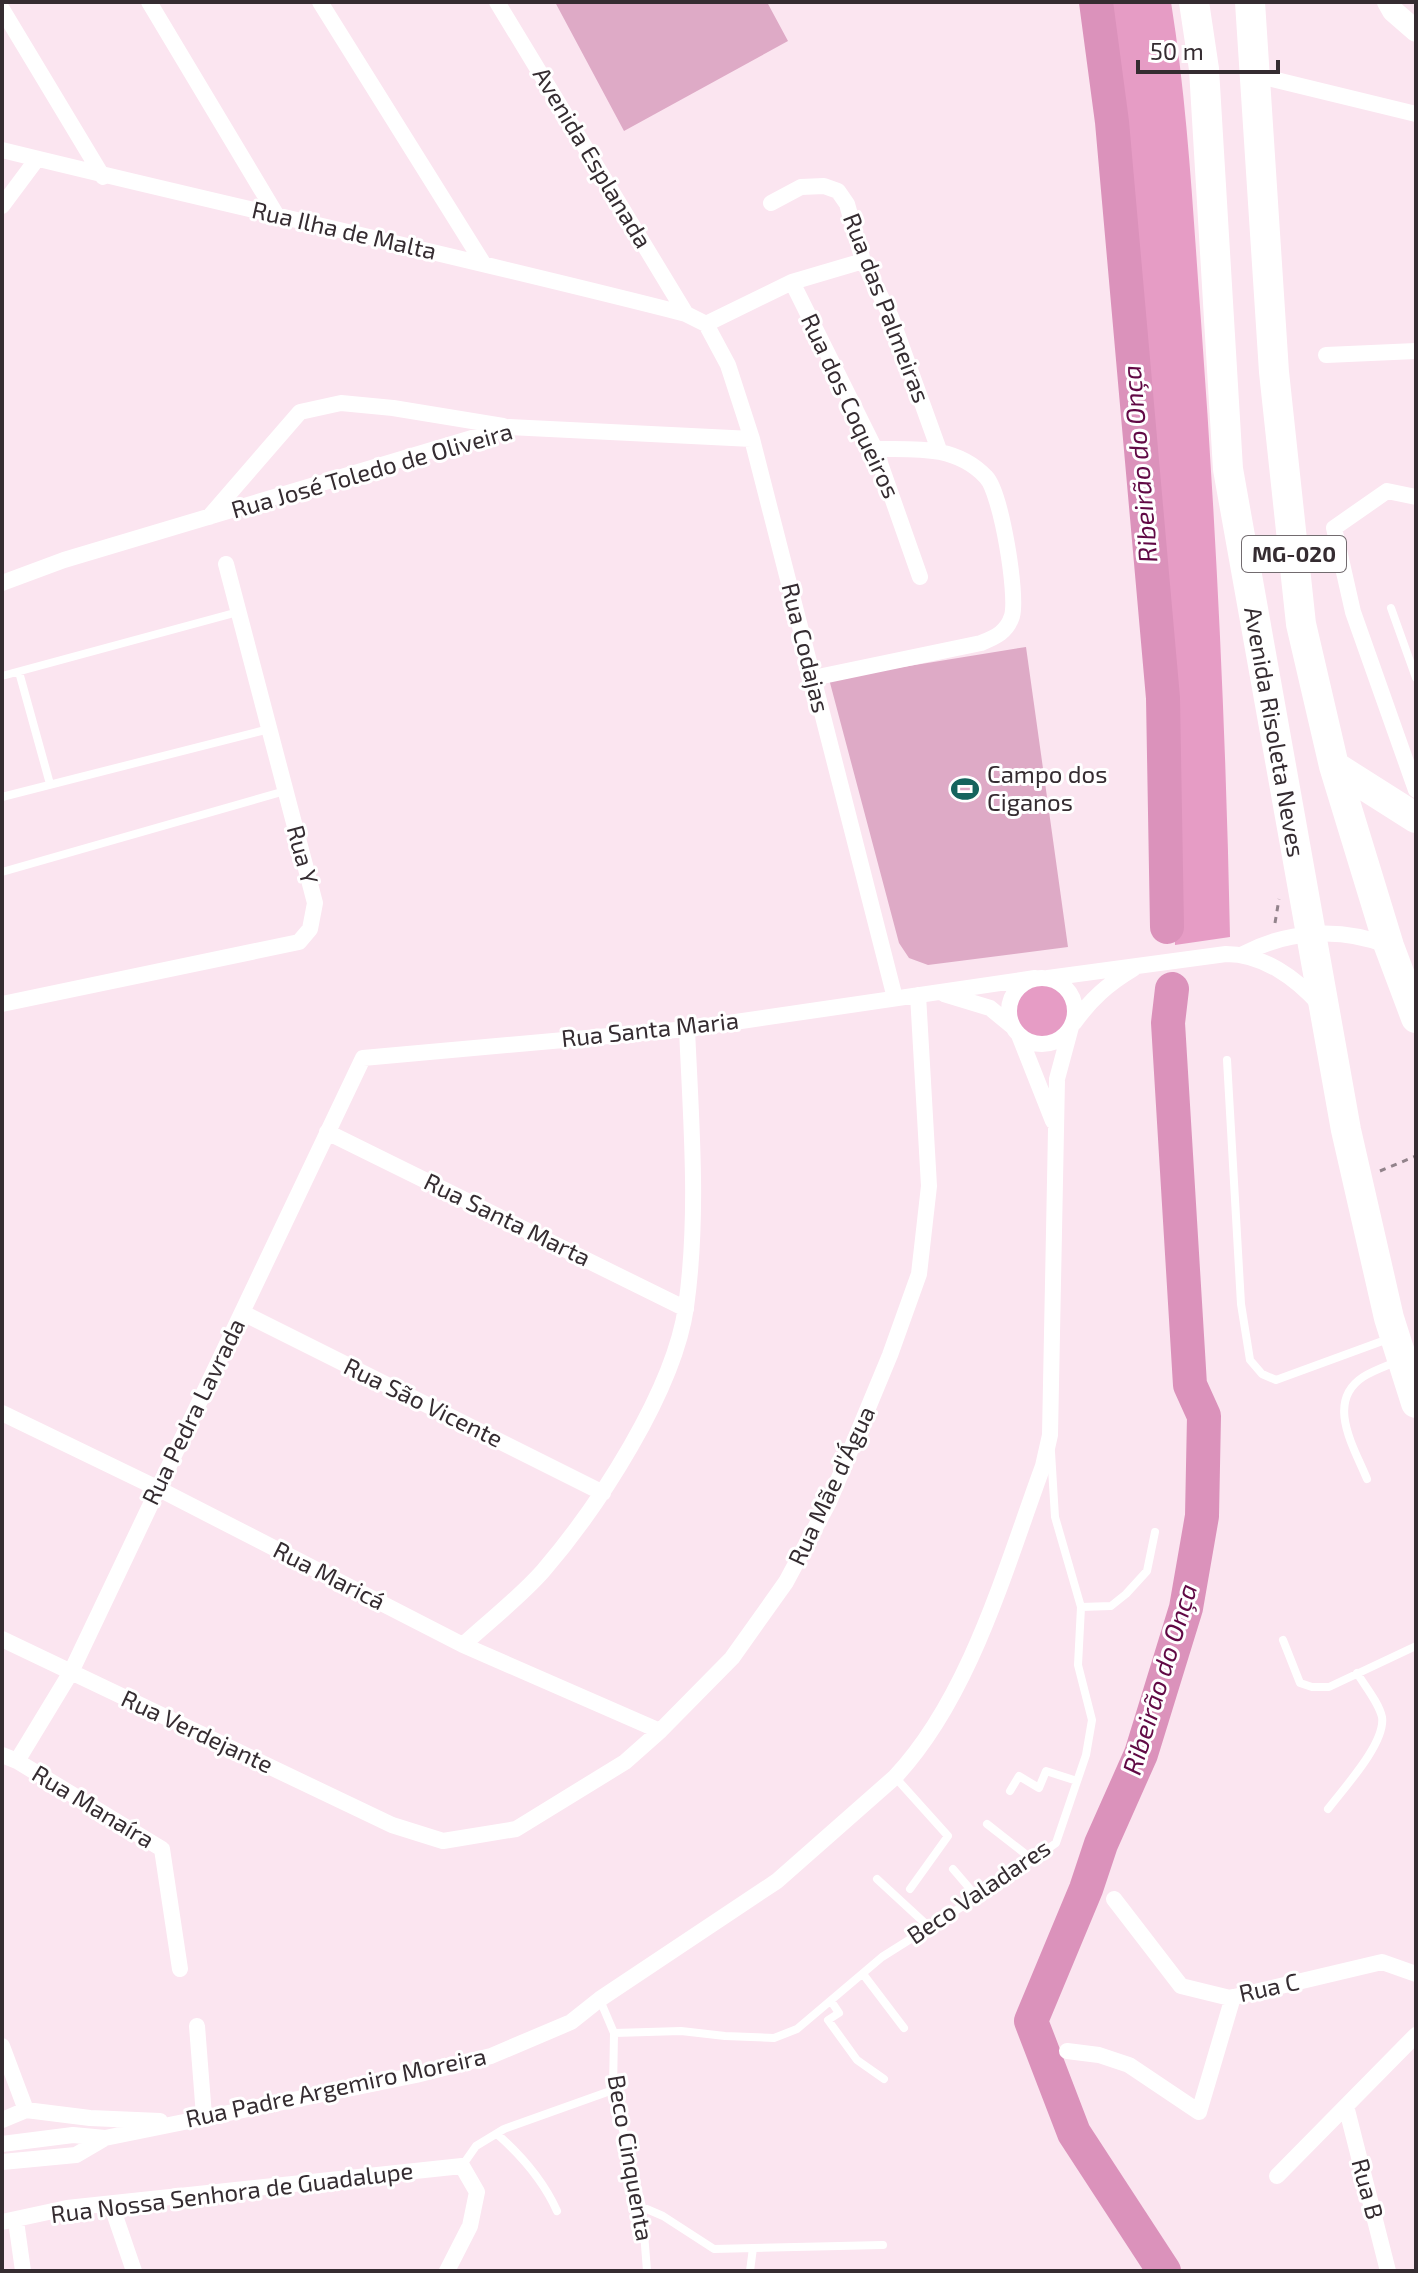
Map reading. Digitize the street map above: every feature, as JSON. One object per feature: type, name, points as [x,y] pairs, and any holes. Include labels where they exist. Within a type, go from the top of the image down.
[{"type":"highway","name":"Avenida Risoleta Neves","points":[[1194,2],[1204,69],[1228,469],[1349,1142],[1389,1318],[1405,1346],[1416,1403]]},
{"type":"highway","name":"Avenida Risoleta Neves","points":[[1250,2],[1274,372],[1301,624],[1334,766],[1389,946],[1416,1018]]},
{"type":"highway","points":[[1334,766],[1416,818]]},
{"type":"main road","points":[[1388,2],[1393,11],[1416,31]]},
{"type":"street","points":[[149,2],[276,214]]},
{"type":"street","points":[[320,2],[483,263]]},
{"type":"street","name":"Avenida Esplanada","points":[[497,2],[686,314]]},
{"type":"street","points":[[2,9],[103,177]]},
{"type":"street","points":[[1256,75],[1416,114]]},
{"type":"street","name":"Rua Ilha de Malta","points":[[2,150],[103,177],[276,214],[686,314]]},
{"type":"street","points":[[2,206],[37,159]]},
{"type":"street","name":"Rua das Palmeiras","points":[[771,203],[801,187],[824,186],[838,191],[847,204],[863,261],[891,317],[939,450]]},
{"type":"street","points":[[686,314],[706,324],[792,282],[863,261]]},
{"type":"street","name":"Rua dos Coqueiros","points":[[792,282],[875,449],[920,577]]},
{"type":"street","name":"Rua Codajas","points":[[706,324],[728,365],[752,439],[895,998]]},
{"type":"street","points":[[1326,355],[1416,351]]},
{"type":"street","points":[[209,518],[300,412],[341,403],[393,408],[509,427]]},
{"type":"street","name":"Rua José Toledo de Oliveira","points":[[2,583],[64,560],[509,427],[752,439]]},
{"type":"street","points":[[813,678],[981,643],[1002,634],[1012,615],[1014,584],[996,498],[988,478],[971,464],[939,450],[875,449]]},
{"type":"street","points":[[1416,497],[1387,491],[1334,528],[1353,612],[1416,790]]},
{"type":"street","name":"Rua Y","points":[[2,1004],[299,942],[310,929],[315,903],[226,564]]},
{"type":"street","name":"Rua Santa Maria","points":[[1243,954],[1264,943],[1310,934],[1350,934],[1389,946]]},
{"type":"street","name":"Rua Santa Maria","points":[[363,1058],[687,1029],[935,991],[1226,954],[1243,954],[1267,963],[1307,990],[1324,1009]]},
{"type":"street","name":"Rua Santa Maria","points":[[1072,1025],[1089,1001],[1103,989],[1147,964]]},
{"type":"street","points":[[935,991],[990,1008],[1015,1030],[1028,1041],[1049,1044],[1059,1040],[1072,1025],[1075,1004],[1072,995],[1066,987],[1042,978],[1018,988],[1009,1006],[1015,1030]]},
{"type":"street","name":"Rua Mãe d'Água","points":[[392,1825],[443,1841],[516,1829],[625,1762],[732,1658],[786,1582],[829,1502],[890,1355],[919,1274],[929,1186],[918,995]]},
{"type":"street","name":"Rua Padre Argemiro Moreira","points":[[2,2144],[73,2135],[105,2138],[401,2078],[491,2056],[571,2022],[600,1999],[777,1881],[895,1777],[911,1760],[939,1719],[966,1671],[1043,1466],[1050,1435],[1057,1079],[1072,1025]]},
{"type":"street","points":[[463,1645],[542,1572],[603,1493],[653,1405],[669,1369],[686,1309],[694,1188],[687,1029]]},
{"type":"street","name":"Rua Padre Argemiro Moreira","points":[[1015,1030],[1055,1126]]},
{"type":"street","name":"Rua Pedra Lavrada","points":[[10,1758],[71,1672],[363,1058]]},
{"type":"street","name":"Rua Santa Marta","points":[[327,1132],[686,1309]]},
{"type":"street","name":"Rua São Vicente","points":[[243,1313],[603,1493]]},
{"type":"street","name":"Rua Maricá","points":[[2,1413],[157,1488],[463,1645],[660,1731]]},
{"type":"street","name":"Rua Verdejante","points":[[2,1639],[392,1825]]},
{"type":"street","name":"Rua Manaíra","points":[[10,1758],[162,1849],[180,1969]]},
{"type":"street","name":"Rua C","points":[[1114,1899],[1181,1986],[1233,1997],[1382,1962],[1416,1974]]},
{"type":"street","points":[[1067,2051],[1099,2055],[1129,2065],[1199,2112],[1233,1997]]},
{"type":"street","points":[[197,2026],[204,2116]]},
{"type":"street","points":[[1277,2176],[1416,2035]]},
{"type":"street","points":[[2,2046],[26,2110]]},
{"type":"street","name":"Rua B","points":[[1346,2106],[1388,2271]]},
{"type":"street","points":[[2,2120],[26,2110],[90,2118],[181,2122]]},
{"type":"street","name":"Rua Padre Argemiro Moreira","points":[[2,2162],[76,2155],[105,2138]]},
{"type":"street","points":[[447,2271],[470,2226],[477,2192],[462,2166]]},
{"type":"street","name":"Rua Nossa Senhora de Guadalupe","points":[[9,2222],[67,2208],[462,2166]]},
{"type":"street","points":[[111,2204],[134,2271]]},
{"type":"street","points":[[9,2222],[23,2271]]},
{"type":"lane","points":[[1391,608],[1416,678]]},
{"type":"lane","points":[[2,676],[239,612]]},
{"type":"lane","points":[[19,672],[50,784]]},
{"type":"lane","points":[[2,797],[269,728]]},
{"type":"lane","points":[[2,872],[286,791]]},
{"type":"lane","points":[[1227,1060],[1241,1304],[1250,1360],[1262,1374],[1276,1380],[1405,1346]]},
{"type":"lane","points":[[1367,1479],[1345,1425],[1343,1402],[1363,1377],[1405,1346]]},
{"type":"lane","name":"Beco Valadares","points":[[614,2033],[681,2031],[774,2038],[797,2029],[882,1957],[1056,1843],[1086,1755],[1092,1720],[1078,1665],[1081,1607],[1055,1517],[1050,1435]]},
{"type":"lane","points":[[1081,1607],[1111,1606],[1126,1594],[1147,1571],[1155,1532]]},
{"type":"lane","points":[[1283,1640],[1300,1683],[1312,1687],[1329,1687],[1416,1646]]},
{"type":"lane","points":[[1328,1809],[1371,1752],[1382,1728],[1382,1715],[1357,1673]]},
{"type":"lane","points":[[1010,1791],[1019,1776],[1039,1788],[1046,1771],[1077,1781]]},
{"type":"lane","points":[[895,1777],[948,1836],[910,1889]]},
{"type":"lane","points":[[987,1824],[1033,1860]]},
{"type":"lane","points":[[953,1869],[977,1897]]},
{"type":"lane","points":[[877,1879],[928,1926]]},
{"type":"lane","points":[[863,1974],[904,2028]]},
{"type":"lane","name":"Beco Cinquenta","points":[[600,1999],[614,2033],[613,2090],[642,2207],[647,2271]]},
{"type":"lane","points":[[831,2001],[839,2013],[828,2020],[857,2060],[884,2079]]},
{"type":"lane","points":[[462,2166],[476,2146],[497,2134],[613,2090]]},
{"type":"lane","points":[[497,2134],[519,2153],[548,2191],[557,2211]]},
{"type":"lane","points":[[642,2207],[663,2216],[714,2249],[883,2245]]},
{"type":"lane","points":[[750,2271],[753,2248]]},
{"type":"path","points":[[1373,1174],[1416,1156]]},
{"type":"shaded area","points":[[555,2],[767,2],[788,41],[624,131]]},
{"type":"shaded area","points":[[1105,2],[1171,2],[1182,82],[1192,201],[1216,552],[1230,937],[1175,945],[1165,718],[1150,491],[1123,171]]},
{"type":"shaded area","name":"Campo dos Ciganos","points":[[1026,647],[1068,947],[928,965],[909,958],[899,943],[829,679]]},
{"type":"shaded area","points":[[1043,984],[1062,992],[1070,1011],[1062,1030],[1043,1038],[1024,1030],[1016,1011],[1024,992]]},
{"type":"waterway","name":"Ribeirão do Onça","points":[[1096,2],[1112,122],[1163,698],[1167,927]]},
{"type":"waterway","name":"Ribeirão do Onça","points":[[1164,2271],[1074,2133],[1031,2021],[1086,1889],[1101,1844],[1141,1754],[1186,1608],[1202,1516],[1204,1416],[1190,1385],[1168,1023],[1172,989]]},
{"type":"place","name":"Campo dos Ciganos","points":[[965,789]]}]
